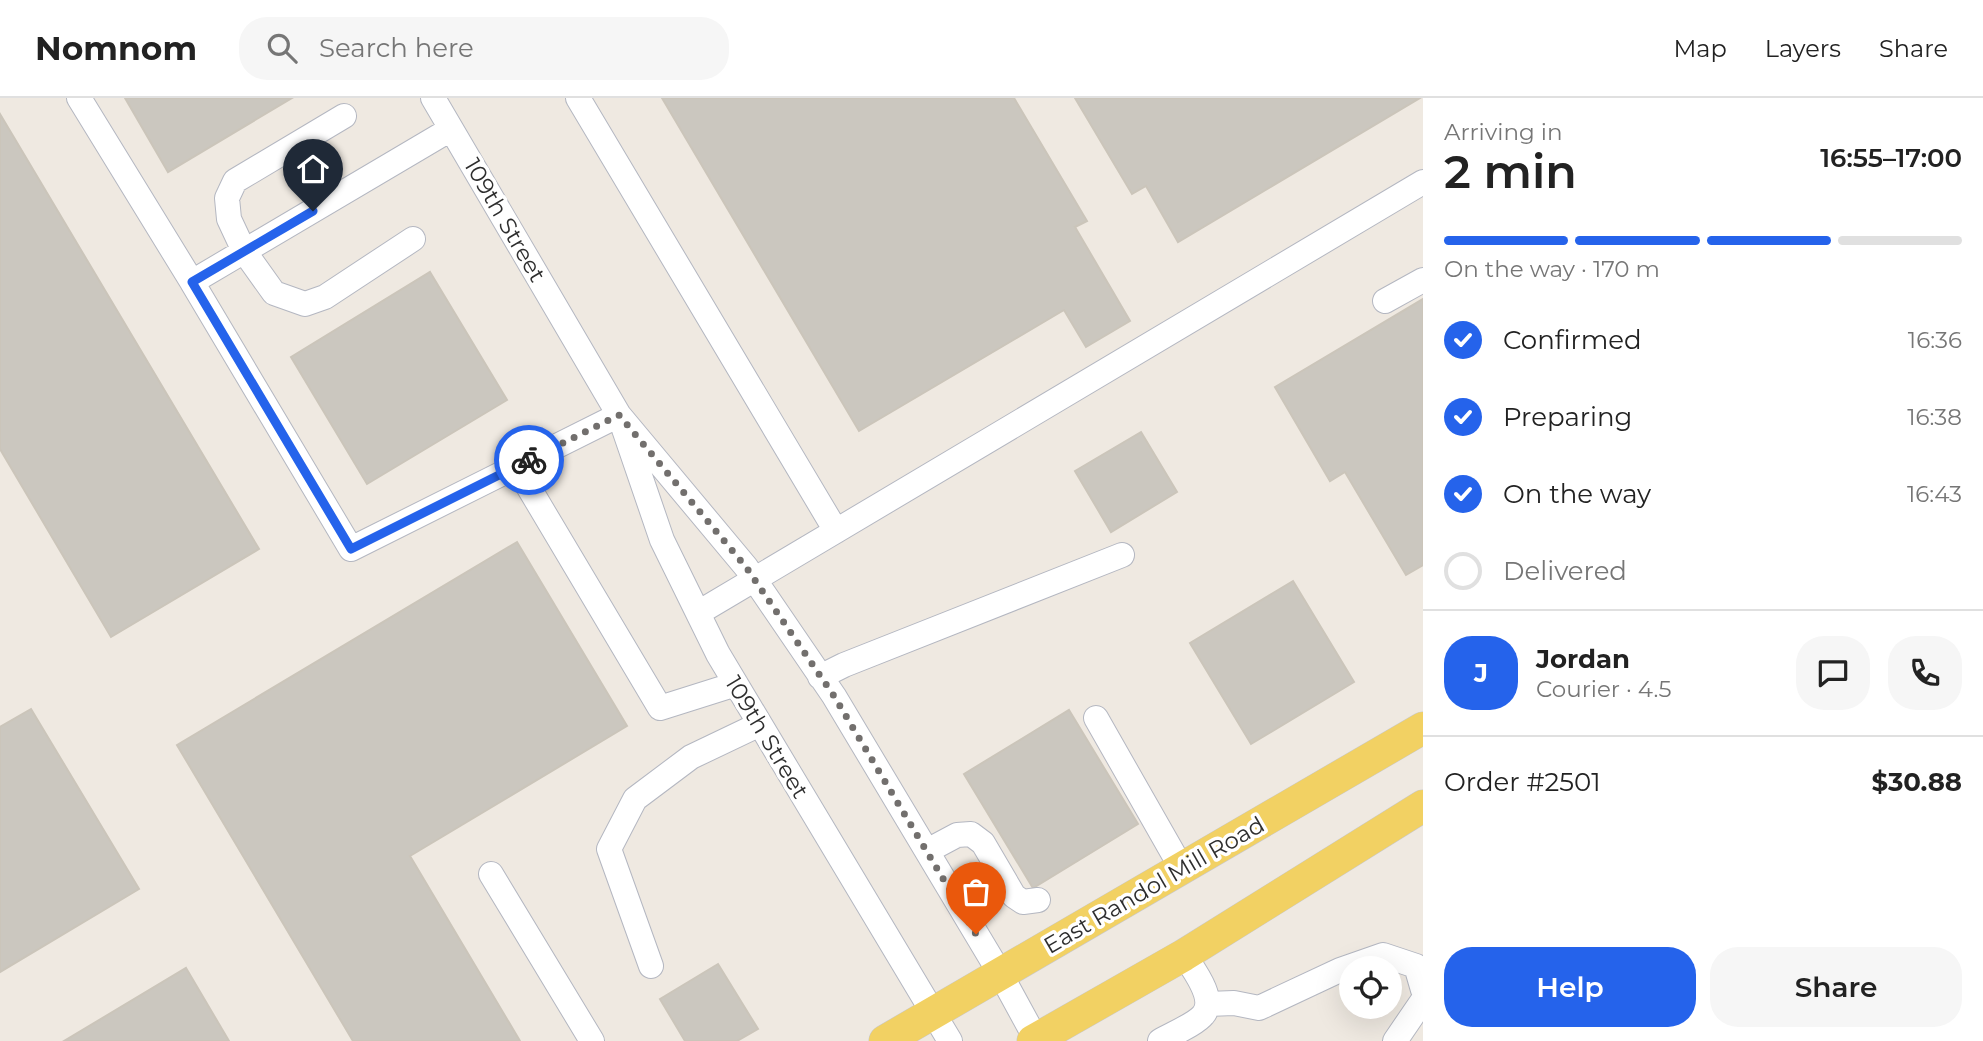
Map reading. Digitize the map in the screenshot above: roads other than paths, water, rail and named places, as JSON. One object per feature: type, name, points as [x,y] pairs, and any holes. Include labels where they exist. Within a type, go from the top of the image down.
[{"type":"main road","name":"East Randol Mill Road","points":[[885,1041],[1423,728]]},
{"type":"main road","points":[[1035,1040],[1184,955],[1423,806]]},
{"type":"street","points":[[79,98],[351,549],[619,415]]},
{"type":"street","name":"109th Street","points":[[433,98],[619,415],[754,579],[820,677],[1001,975],[1035,1040]]},
{"type":"street","points":[[578,98],[835,531]]},
{"type":"street","points":[[344,116],[235,181],[227,198],[229,219],[244,251],[274,293],[305,304],[325,297],[413,239]]},
{"type":"street","points":[[192,282],[451,129]]},
{"type":"street","points":[[698,613],[1423,182]]},
{"type":"street","points":[[1385,301],[1423,281]]},
{"type":"street","name":"109th Street","points":[[619,415],[662,540],[698,613],[736,684],[950,1041]]},
{"type":"street","points":[[516,466],[660,708],[736,684]]},
{"type":"street","points":[[820,677],[844,665],[1122,555]]},
{"type":"street","points":[[1096,718],[1182,869]]},
{"type":"street","points":[[651,966],[609,849],[635,799],[691,758],[760,724]]},
{"type":"street","points":[[927,851],[957,835],[971,834],[983,843],[1014,896],[1023,901],[1038,900]]},
{"type":"street","points":[[491,874],[592,1041]]},
{"type":"street","points":[[1160,1041],[1203,1016],[1208,1004],[1202,982],[1184,955]]},
{"type":"street","points":[[1208,1004],[1234,1003],[1259,1008],[1340,970],[1383,955],[1416,966],[1423,990]]},
{"type":"street","points":[[1395,1041],[1423,1000]]}]
